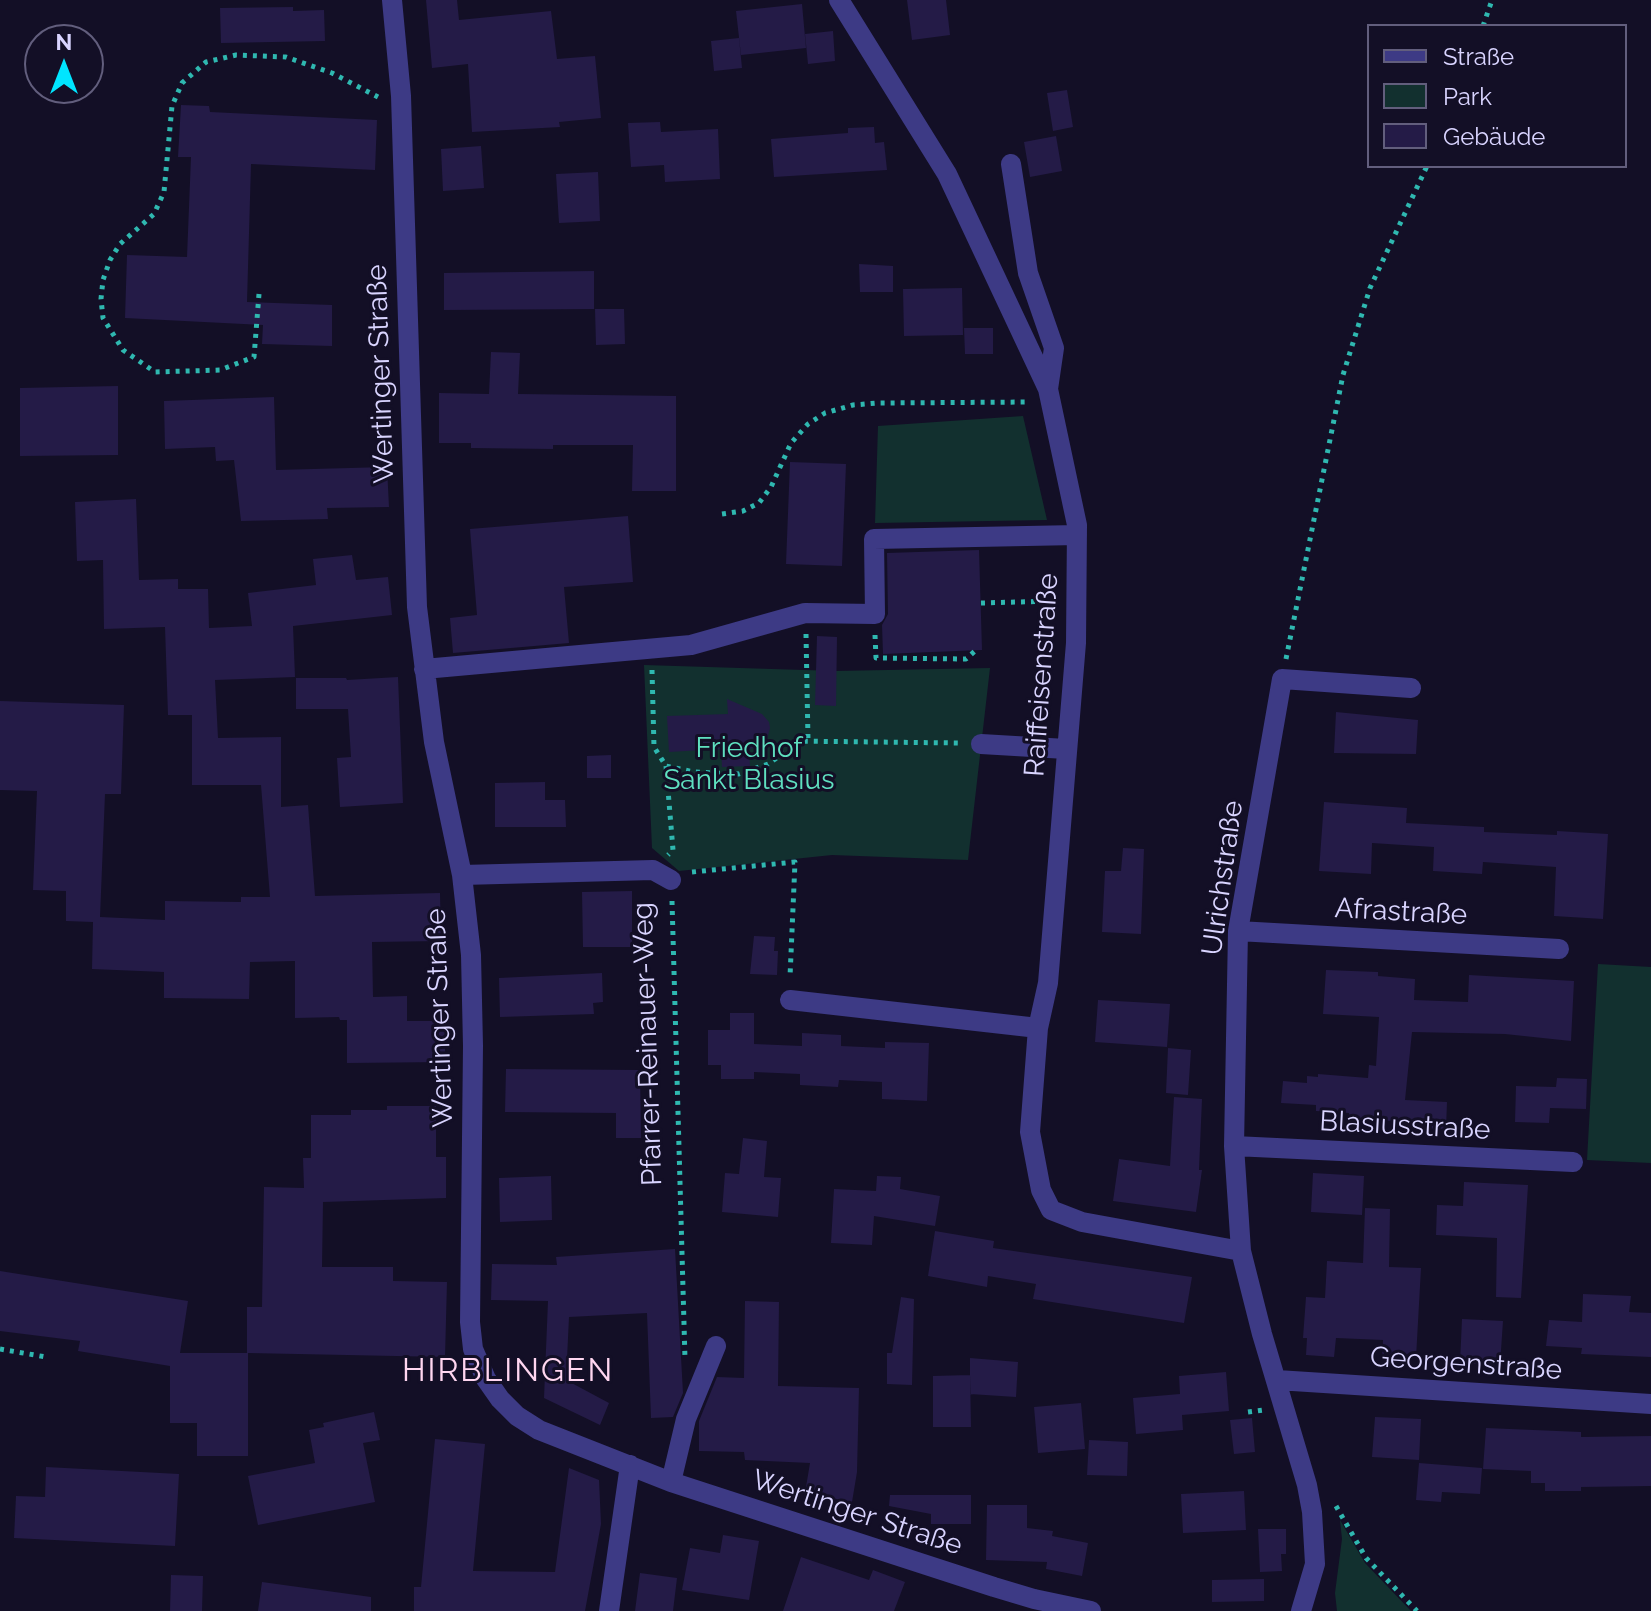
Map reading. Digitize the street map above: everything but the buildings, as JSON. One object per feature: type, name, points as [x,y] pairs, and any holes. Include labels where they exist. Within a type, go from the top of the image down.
[{"type":"street","name":"Wertinger Straße","points":[[392,0],[401,96],[417,607],[434,742],[462,875],[471,955],[470,1322],[473,1349],[486,1379],[517,1416],[539,1430],[671,1482],[994,1587],[1091,1611]]},
{"type":"street","name":"Raiffeisenstraße","points":[[839,0],[947,174],[1049,395],[1077,535],[1076,643],[1048,983],[1038,1028],[1030,1132],[1041,1190],[1051,1210],[1082,1222],[1241,1251]]},
{"type":"street","points":[[1011,164],[1028,273],[1054,348],[1049,395]]},
{"type":"street","points":[[424,669],[691,645],[805,613],[875,614],[874,539],[1077,535]]},
{"type":"street","points":[[1282,679],[1411,688]]},
{"type":"street","name":"Ulrichstraße","points":[[1282,679],[1238,931],[1234,1146],[1241,1251],[1307,1485],[1315,1539],[1315,1564],[1301,1611]]},
{"type":"street","points":[[981,744],[1066,749]]},
{"type":"street","name":"Pfarrer-Reinauer-Weg","points":[[462,875],[663,875]]},
{"type":"street","name":"Afrastraße","points":[[1238,931],[1559,949]]},
{"type":"street","points":[[790,1000],[1038,1028]]},
{"type":"street","name":"Blasiusstraße","points":[[1234,1146],[1573,1162]]},
{"type":"street","points":[[671,1482],[686,1419],[716,1346]]},
{"type":"street","name":"Georgenstraße","points":[[1277,1380],[1651,1404]]},
{"type":"street","points":[[609,1611],[630,1465]]},
{"type":"path","points":[[1484,24],[1492,0]]},
{"type":"path","points":[[259,294],[254,357],[220,370],[155,372],[123,350],[103,318],[103,280],[110,260],[120,244],[154,214],[164,192],[172,106],[182,83],[206,62],[236,55],[286,57],[332,73],[377,97],[401,96]]},
{"type":"path","points":[[1282,679],[1343,375],[1370,288],[1426,168]]},
{"type":"path","points":[[722,514],[743,511],[759,503],[771,487],[791,443],[808,424],[825,413],[853,405],[1049,395]]},
{"type":"path","points":[[981,603],[1076,600]]},
{"type":"path","points":[[805,613],[808,740]]},
{"type":"path","points":[[875,614],[876,658],[966,659],[975,651]]},
{"type":"path","points":[[651,649],[654,747],[666,766],[673,850],[663,875],[795,862],[790,1000]]},
{"type":"path","points":[[666,766],[694,772],[739,774],[768,764],[789,749],[792,741],[981,744]]},
{"type":"path","name":"Pfarrer-Reinauer-Weg","points":[[663,875],[685,1371]]},
{"type":"path","points":[[0,1349],[46,1357]]},
{"type":"path","points":[[1307,1485],[1331,1499],[1366,1558],[1417,1611]]},
{"type":"green space","points":[[1023,416],[1047,520],[875,523],[878,426]]},
{"type":"green space","name":"Friedhof Sankt Blasius","points":[[644,665],[836,671],[990,668],[968,860],[832,855],[679,871],[652,848]]},
{"type":"green space","points":[[1598,964],[1651,967],[1651,1163],[1587,1160]]},
{"type":"green space","points":[[1340,1520],[1365,1563],[1411,1611],[1337,1611],[1335,1593],[1342,1539]]},
{"type":"district","name":"HIRBLINGEN","points":[[508,1371]]}]
